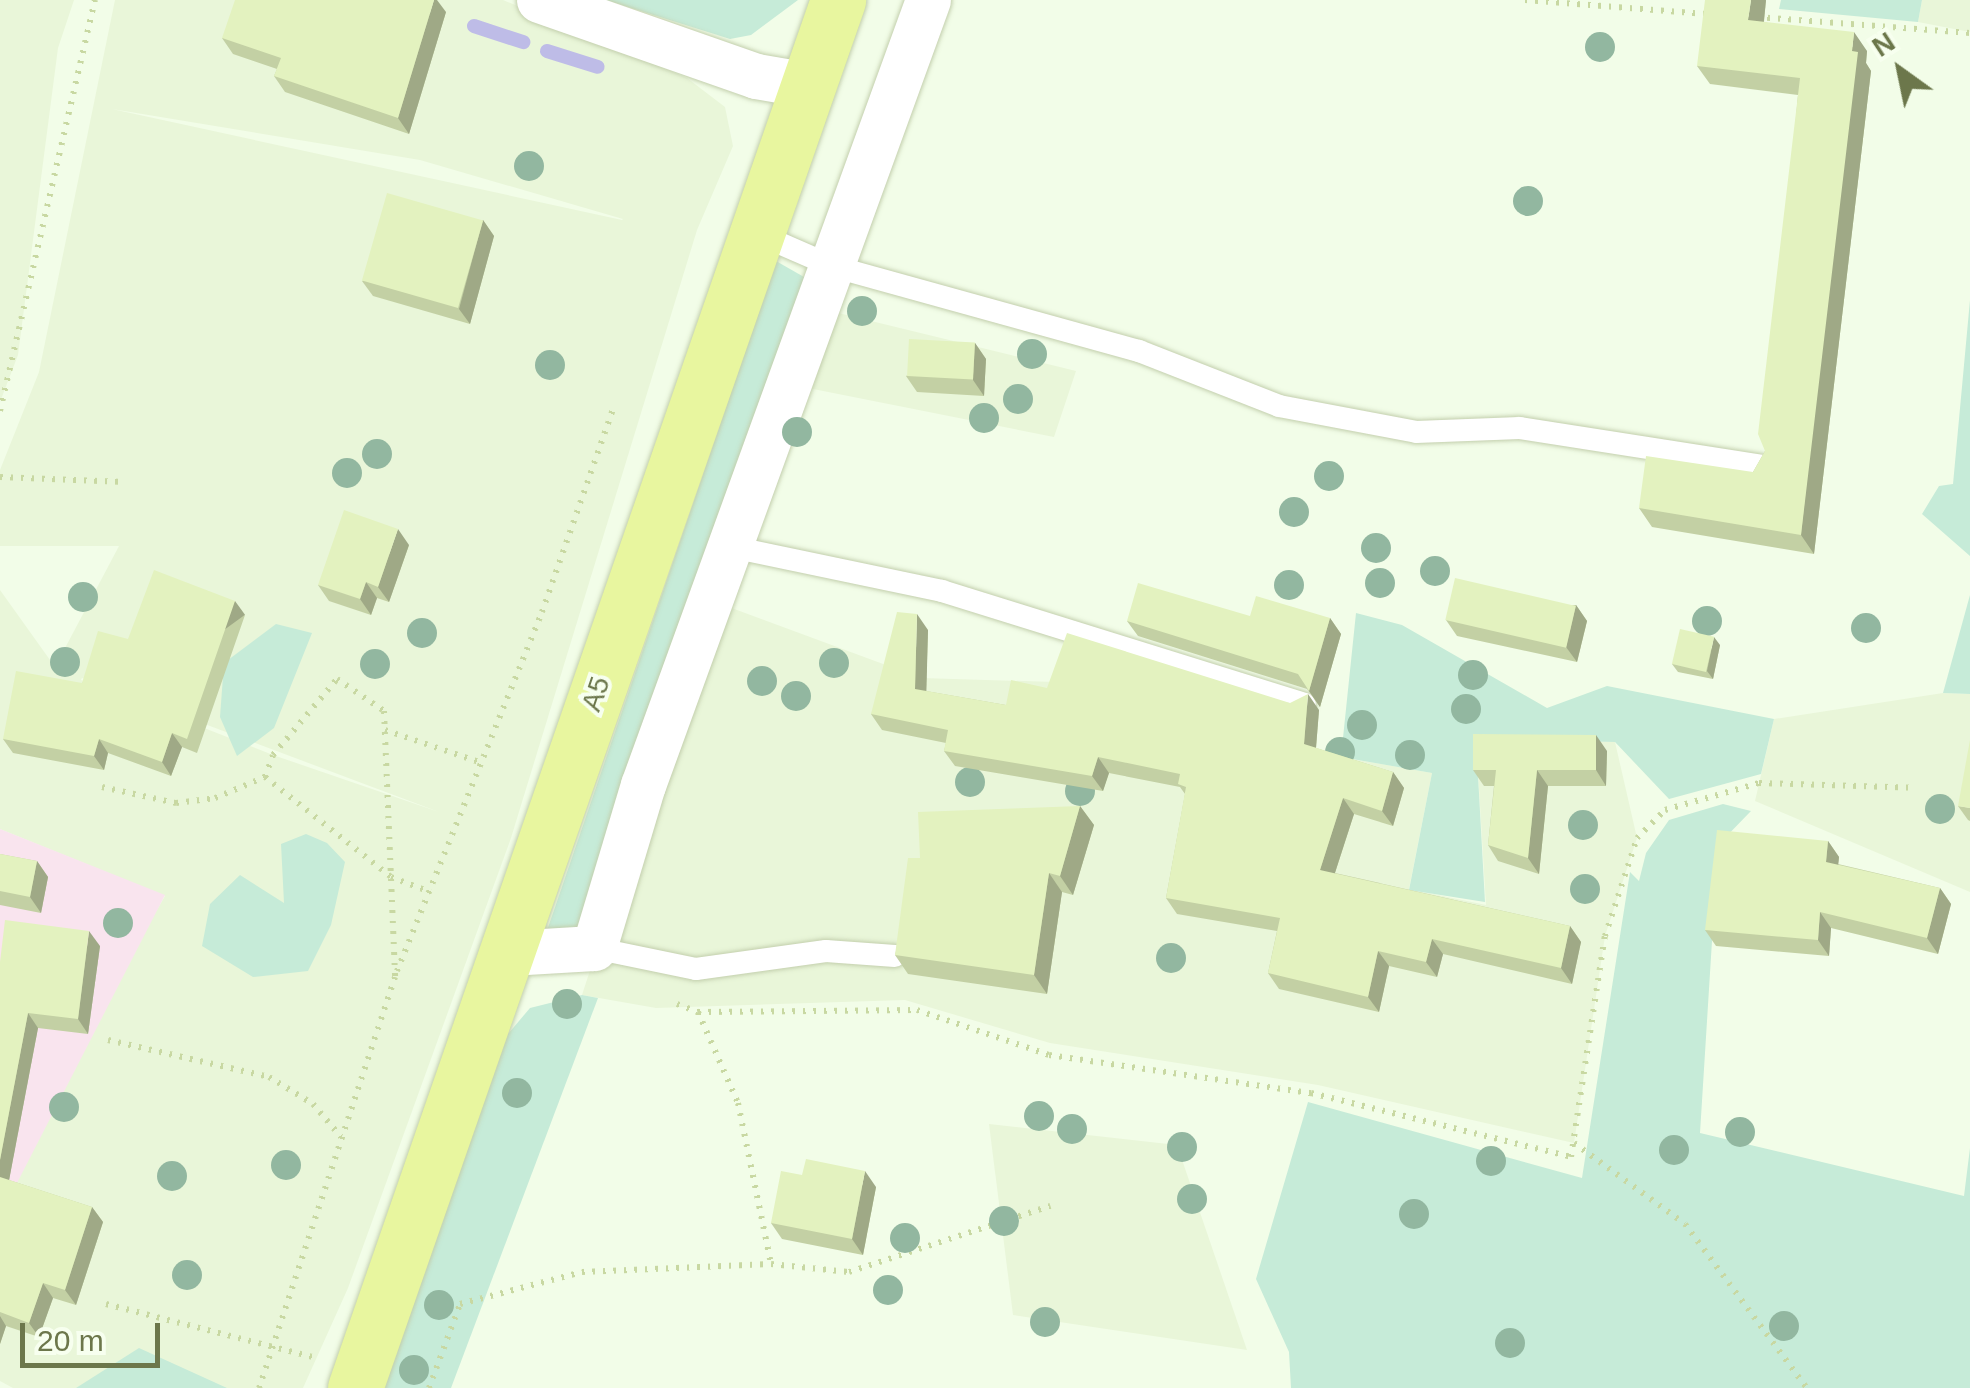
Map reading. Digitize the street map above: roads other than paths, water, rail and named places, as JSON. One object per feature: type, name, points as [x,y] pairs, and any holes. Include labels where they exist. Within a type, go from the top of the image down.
[{"type":"highway","name":"A5","points":[[358,1379],[509,953],[752,232],[838,0]]},
{"type":"street","points":[[540,0],[756,76],[808,85]]},
{"type":"street","points":[[509,953],[594,948],[727,546],[928,0]]},
{"type":"lane","points":[[752,232],[832,266],[1139,350],[1280,406],[1416,432],[1520,428],[1764,466]]},
{"type":"lane","points":[[727,546],[942,591],[1305,704]]},
{"type":"lane","points":[[594,948],[696,969],[826,951],[895,956]]},
{"type":"waterway","points":[[474,26],[523,42]]},
{"type":"waterway","points":[[547,51],[598,67]]}]
